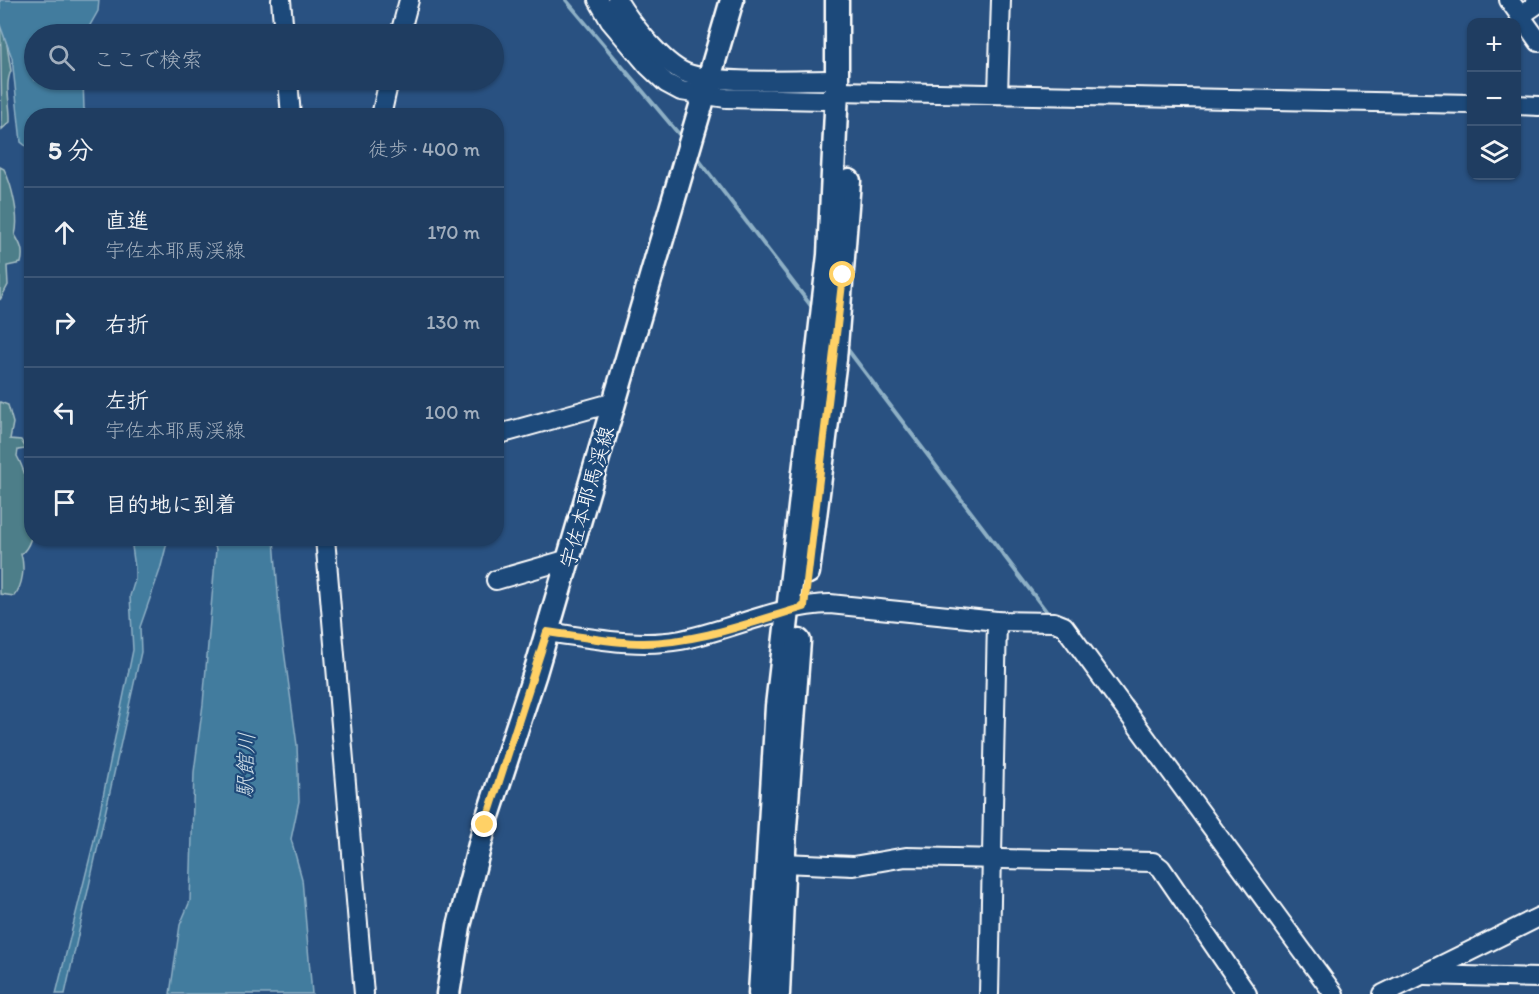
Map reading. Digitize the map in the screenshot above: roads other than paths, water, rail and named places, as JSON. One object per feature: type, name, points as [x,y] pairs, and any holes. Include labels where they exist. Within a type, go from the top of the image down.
[{"type":"main road","name":"宇佐本耶馬渓線","points":[[448,994],[459,926],[476,857],[569,559],[732,0]]},
{"type":"main road","points":[[760,994],[772,778],[841,296],[847,221],[844,91],[837,0]]},
{"type":"main road","points":[[778,994],[796,609],[852,0]]},
{"type":"street","points":[[281,0],[283,24]]},
{"type":"street","points":[[403,24],[409,0]]},
{"type":"street","points":[[598,0],[610,21],[655,74],[674,87],[829,80],[844,91],[1467,104]]},
{"type":"street","points":[[617,0],[631,20],[669,61],[706,87]]},
{"type":"street","points":[[998,94],[1001,0]]},
{"type":"street","points":[[1509,0],[1539,42]]},
{"type":"street","points":[[1520,16],[1539,3]]},
{"type":"street","points":[[289,90],[290,108]]},
{"type":"street","points":[[383,108],[387,90]]},
{"type":"street","points":[[1521,105],[1539,106]]},
{"type":"street","points":[[504,433],[615,402]]},
{"type":"street","points":[[326,546],[364,994]]},
{"type":"street","points":[[496,580],[569,559]]},
{"type":"street","points":[[547,632],[625,643],[663,642],[699,636],[796,609],[830,604],[997,621],[1054,622],[1064,626],[1334,994]]},
{"type":"street","points":[[989,994],[997,621]]},
{"type":"street","points":[[783,863],[844,866],[899,857],[1156,863],[1247,994]]},
{"type":"street","points":[[1383,994],[1539,917]]},
{"type":"street","points":[[1424,975],[1539,978]]},
{"type":"water","points":[[0,0],[99,0],[98,11],[91,24],[24,24],[24,90],[83,90],[84,108],[24,108],[24,144],[21,142],[12,58],[0,25]]},
{"type":"water","points":[[132,546],[166,546],[140,627],[141,652],[65,994],[56,994],[93,845],[133,650],[130,596],[135,580]]},
{"type":"water","name":"駅館川","points":[[215,546],[275,546],[280,621],[297,745],[299,801],[291,839],[302,879],[312,994],[170,994],[180,925],[190,901],[194,772],[203,704]]},
{"type":"waterway","points":[[566,0],[683,139]]},
{"type":"waterway","points":[[695,155],[815,311]]},
{"type":"waterway","points":[[845,346],[1049,615]]}]
